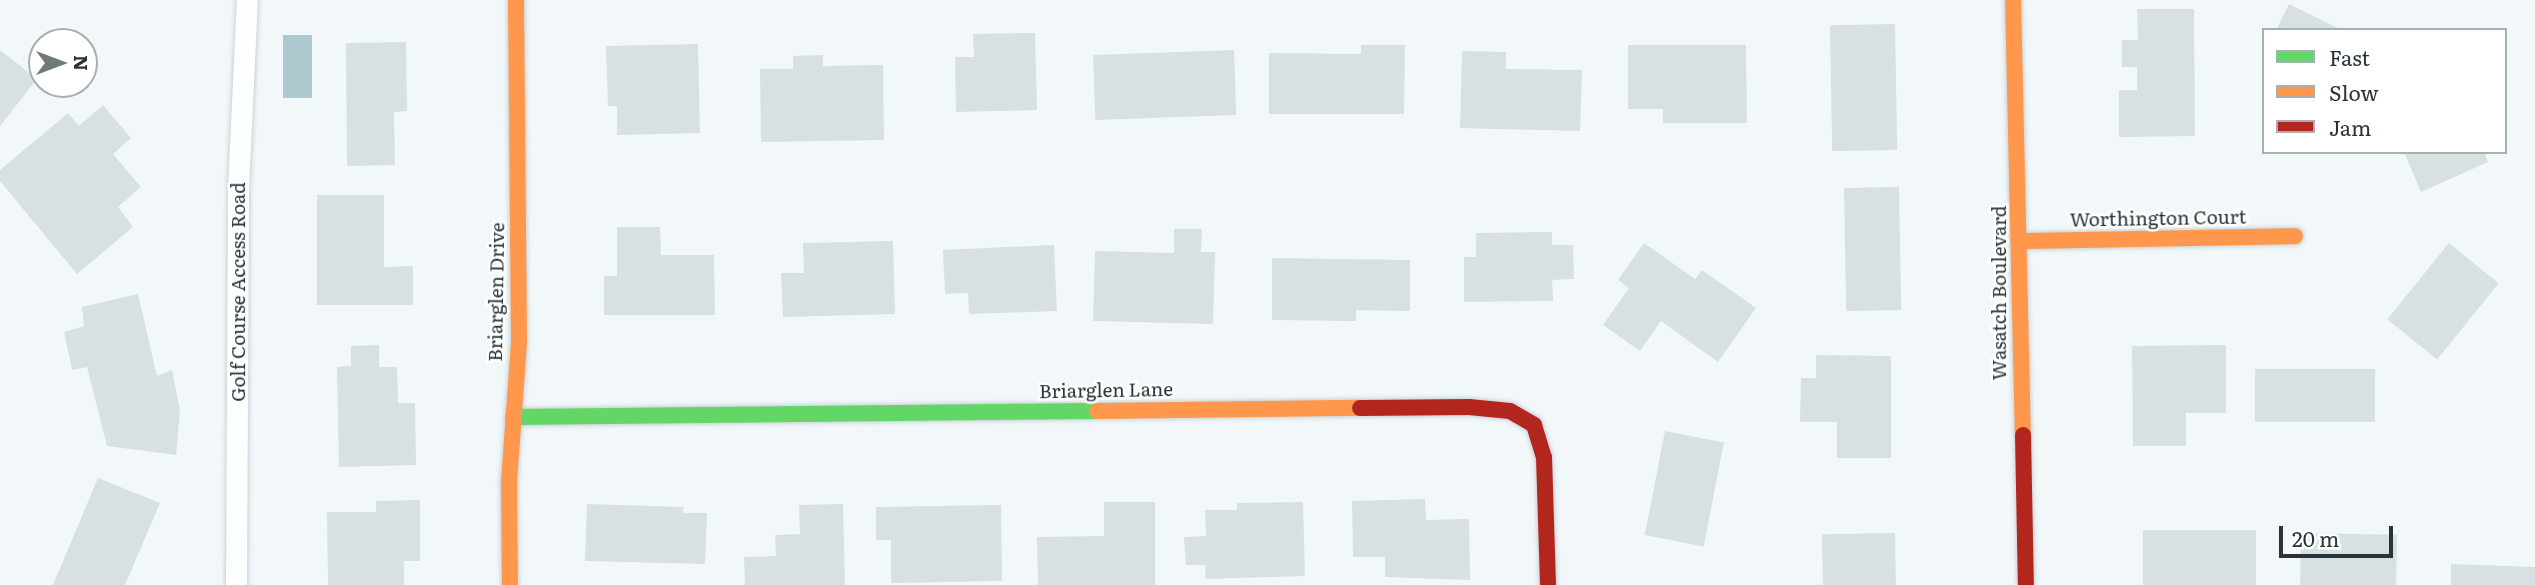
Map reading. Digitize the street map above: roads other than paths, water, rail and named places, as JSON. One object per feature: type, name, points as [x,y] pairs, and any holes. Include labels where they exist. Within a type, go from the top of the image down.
[{"type":"street","name":"Briarglen Drive","points":[[510,585],[513,417],[519,342],[516,0]]},
{"type":"street","name":"Wasatch Boulevard","points":[[2013,0],[2021,241],[2021,510],[2026,585]]},
{"type":"street","name":"Worthington Court","points":[[2021,241],[2295,236]]},
{"type":"street","name":"Briarglen Lane","points":[[513,417],[1469,407],[1510,411],[1534,425],[1544,457],[1548,585]]},
{"type":"lane","name":"Golf Course Access Road","points":[[236,585],[237,188],[247,0]]},
{"type":"water","points":[[283,35],[312,35],[312,98],[283,98]]}]
